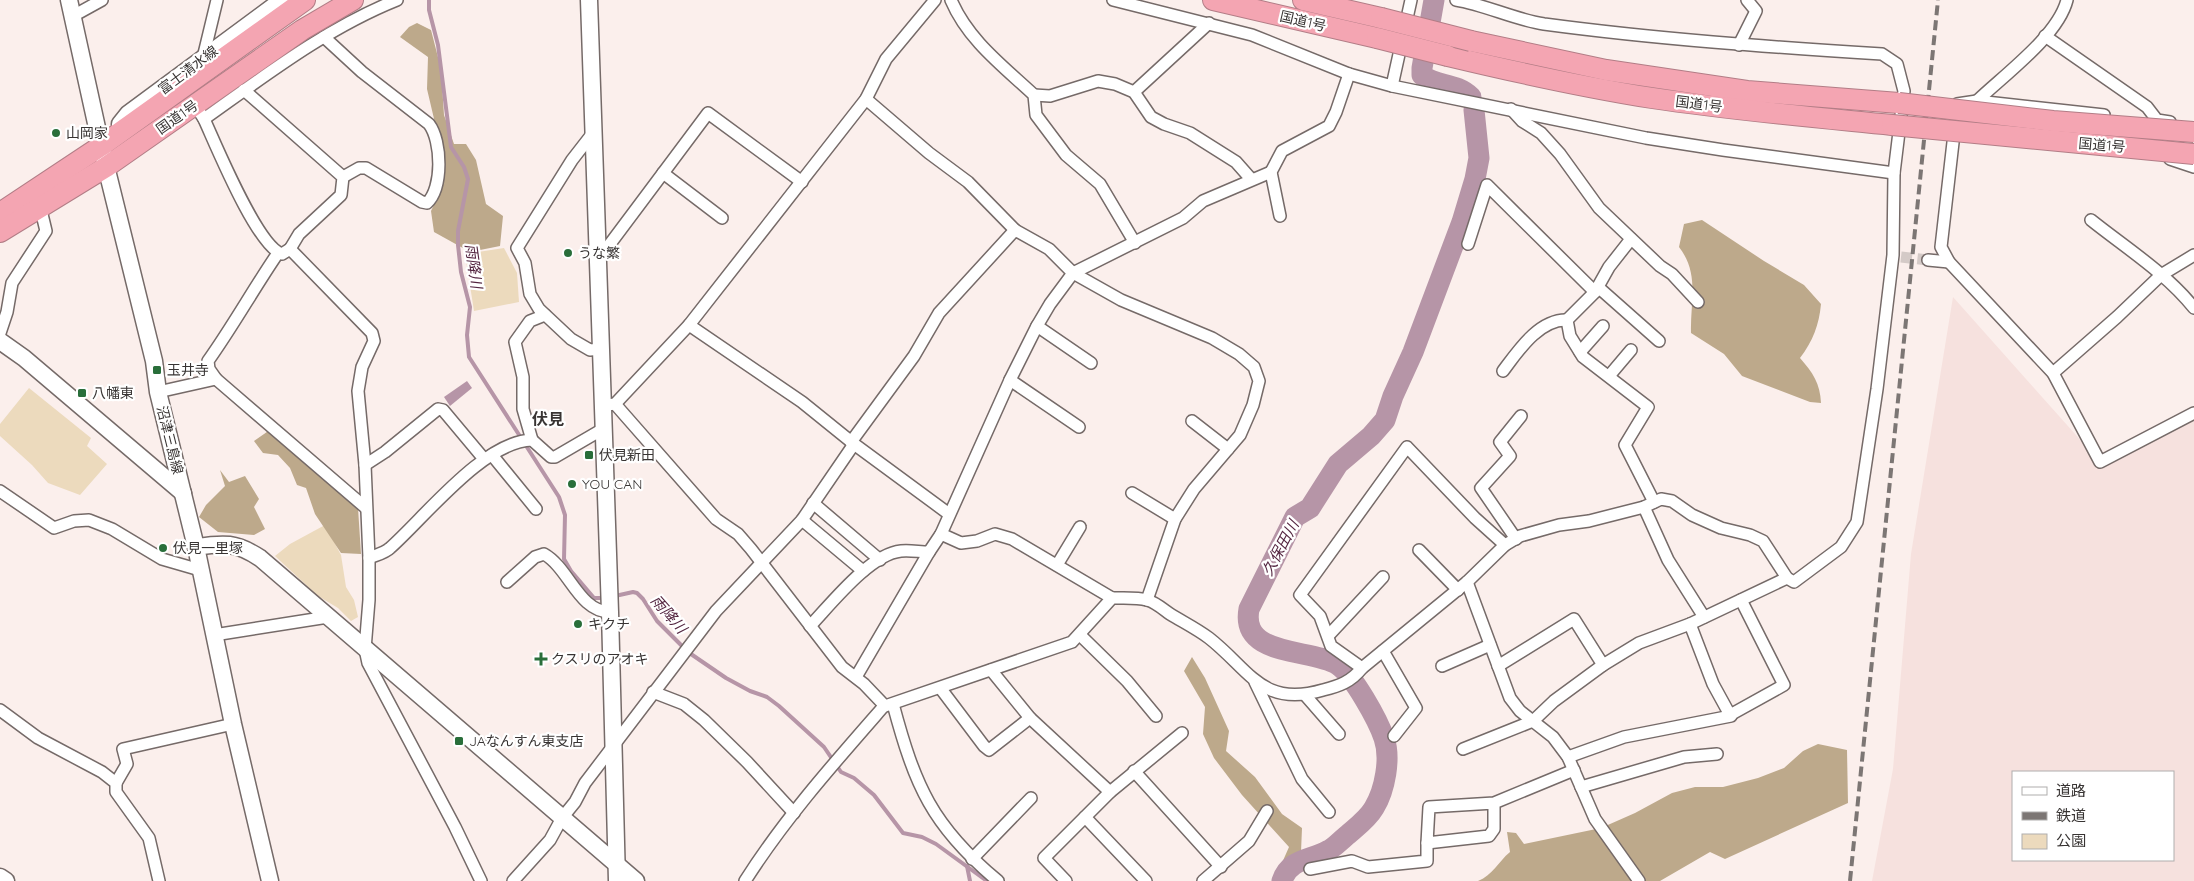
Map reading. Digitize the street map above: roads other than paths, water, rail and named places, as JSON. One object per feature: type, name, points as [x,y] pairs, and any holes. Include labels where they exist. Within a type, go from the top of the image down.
[{"type":"highway","name":"国道1号","points":[[0,213],[101,146],[305,0]]},
{"type":"highway","name":"国道1号","points":[[0,232],[199,111],[302,30],[353,0]]},
{"type":"highway","name":"国道1号","points":[[1213,0],[1549,79],[1651,98],[1892,125],[2194,154]]},
{"type":"highway","name":"国道1号","points":[[1303,0],[1471,41],[1606,70],[1738,90],[1899,102],[2053,121],[2194,132]]},
{"type":"street","points":[[71,8],[102,0]]},
{"type":"street","points":[[203,58],[217,0]]},
{"type":"street","name":"富士清水線","points":[[101,146],[128,114],[282,0]]},
{"type":"street","points":[[343,177],[340,195],[299,234],[290,249],[285,253],[278,253],[272,249],[251,218],[199,111],[244,90],[324,37],[364,15],[397,0]]},
{"type":"street","points":[[589,0],[601,349],[609,405],[603,429],[617,881]]},
{"type":"street","points":[[609,405],[689,325],[866,100],[886,59],[935,0]]},
{"type":"street","points":[[951,0],[960,21],[990,55],[1034,95],[1050,96],[1098,81],[1115,84],[1134,92],[1151,117],[1164,124],[1190,133],[1236,162],[1251,179]]},
{"type":"street","points":[[1113,0],[1252,35],[1350,74],[1392,86],[1655,140],[1894,173]]},
{"type":"street","points":[[1392,86],[1411,0]]},
{"type":"street","points":[[941,534],[961,543],[977,541],[995,534],[1012,539],[1112,598],[1147,600],[1208,637],[1255,682],[1270,690],[1288,695],[1305,695],[1345,684],[1458,590],[1505,545],[1516,539],[1559,526],[1589,521],[1661,499],[1672,501],[1692,515],[1714,525],[1750,535],[1762,541],[1787,578],[1794,582],[1841,547],[1857,522],[1897,256],[1894,173],[1904,91],[1897,64],[1882,54],[1739,45],[1543,24],[1509,17],[1489,4],[1456,0]]},
{"type":"street","points":[[1739,45],[1756,11],[1747,0]]},
{"type":"street","points":[[1977,100],[2024,59],[2045,36],[2060,15],[2067,0]]},
{"type":"street","name":"沼津三島線","points":[[71,8],[101,146],[154,361],[158,392],[196,547],[233,724],[270,881]]},
{"type":"street","points":[[1134,92],[1209,23]]},
{"type":"street","points":[[2045,36],[2147,107],[2158,120]]},
{"type":"street","points":[[324,37],[362,72],[429,124],[434,134],[439,164],[434,195],[427,203],[422,202],[366,168],[359,168],[343,177]]},
{"type":"street","points":[[1280,216],[1271,172],[1282,152],[1329,126],[1350,74]]},
{"type":"street","points":[[244,90],[343,177]]},
{"type":"street","points":[[1034,95],[1036,115],[1066,155],[1100,184],[1135,243]]},
{"type":"street","points":[[866,100],[929,153],[968,182],[1015,230],[1050,249],[1073,273],[1121,300],[1212,338],[1239,354],[1254,367],[1259,381],[1253,405],[1240,435],[1194,488],[1175,519],[1147,600]]},
{"type":"street","points":[[2194,124],[1977,100],[1957,104],[1941,247],[1949,262],[2053,373],[2100,462],[2194,413]]},
{"type":"street","points":[[1511,110],[1522,121],[1541,133],[1560,154],[1599,208],[1660,266],[1672,274],[1698,302]]},
{"type":"street","points":[[598,260],[708,113],[802,182]]},
{"type":"street","points":[[593,133],[572,160],[516,248],[525,263],[532,300],[571,339],[590,350],[601,349]]},
{"type":"street","points":[[2170,159],[2194,167]]},
{"type":"street","points":[[856,677],[941,534],[1010,380],[1037,326],[1050,304],[1073,273],[1183,218],[1203,200],[1271,172]]},
{"type":"street","points":[[663,173],[722,218]]},
{"type":"street","points":[[1468,244],[1487,185],[1597,289],[1659,340]]},
{"type":"street","points":[[0,333],[5,319],[12,283],[46,232],[40,206]]},
{"type":"street","points":[[2091,220],[2161,275],[2183,294],[2194,308]]},
{"type":"street","points":[[512,881],[550,840],[562,818],[614,744],[729,594],[764,563],[802,520],[852,443],[914,356],[939,314],[1015,230]]},
{"type":"street","points":[[1503,371],[1526,340],[1557,320],[1567,320],[1597,289],[1609,267],[1631,239]]},
{"type":"street","points":[[290,249],[372,333],[374,341],[362,367],[358,391],[365,465],[369,558],[369,600],[365,649],[368,663],[455,827],[481,881]]},
{"type":"street","points":[[278,253],[242,308],[232,329],[208,361],[209,370],[216,379],[366,508]]},
{"type":"street","points":[[2053,373],[2161,275],[2194,254]]},
{"type":"street","points":[[1928,260],[1949,262]]},
{"type":"street","points":[[545,315],[530,321],[515,342],[523,377],[523,409],[532,440],[552,457],[555,457],[603,429]]},
{"type":"street","points":[[1567,320],[1570,336],[1583,357],[1648,407],[1625,446],[1649,504],[1668,560],[1704,617]]},
{"type":"street","points":[[689,325],[802,402],[852,443],[949,514]]},
{"type":"street","points":[[1037,326],[1091,363]]},
{"type":"street","points":[[1580,352],[1603,326]]},
{"type":"street","points":[[0,341],[24,358],[183,493]]},
{"type":"street","points":[[1608,376],[1631,350]]},
{"type":"street","points":[[158,392],[216,379]]},
{"type":"street","points":[[1010,380],[1079,427]]},
{"type":"street","points":[[609,405],[716,519],[738,534],[764,563],[842,667],[888,705],[928,804],[953,840],[998,881]]},
{"type":"street","points":[[365,465],[385,452],[434,410],[440,408],[536,509]]},
{"type":"street","points":[[1516,539],[1481,488],[1510,456],[1500,442],[1522,416]]},
{"type":"street","points":[[1192,421],[1228,449]]},
{"type":"street","points":[[369,558],[389,549],[415,522],[488,457],[507,447],[532,440]]},
{"type":"street","points":[[1359,672],[1331,646],[1320,616],[1300,595],[1407,447],[1475,518],[1505,545]]},
{"type":"street","points":[[0,491],[54,528],[89,520],[112,529],[162,559],[200,570]]},
{"type":"street","points":[[1132,493],[1175,519]]},
{"type":"street","points":[[813,503],[880,560]]},
{"type":"street","points":[[802,520],[863,572]]},
{"type":"street","points":[[1058,566],[1080,526]]},
{"type":"street","points":[[196,547],[230,544],[242,547],[260,558],[636,881]]},
{"type":"street","points":[[1419,550],[1458,590]]},
{"type":"street","points":[[810,626],[863,572],[880,560],[900,551],[929,552]]},
{"type":"street","points":[[507,582],[535,558],[544,554],[555,563],[590,605],[601,612],[610,612]]},
{"type":"street","points":[[1328,636],[1383,577]]},
{"type":"street","points":[[1463,749],[1533,721],[1554,701],[1603,665],[1639,643],[1690,624],[1787,578]]},
{"type":"street","points":[[1467,582],[1510,698],[1520,711],[1553,737],[1568,757],[1595,819],[1639,881]]},
{"type":"street","points":[[746,881],[775,837],[794,813],[888,705],[1061,648],[1080,635],[1112,598]]},
{"type":"street","points":[[1568,757],[1624,737],[1730,716],[1784,685],[1741,600]]},
{"type":"street","points":[[214,635],[328,617]]},
{"type":"street","points":[[1498,666],[1574,620],[1603,665]]},
{"type":"street","points":[[1690,624],[1713,684],[1730,716]]},
{"type":"street","points":[[1080,635],[1127,681],[1156,716]]},
{"type":"street","points":[[1442,666],[1490,645]]},
{"type":"street","points":[[1383,651],[1416,708],[1394,736]]},
{"type":"street","points":[[991,670],[1030,718],[1110,792]]},
{"type":"street","points":[[1255,682],[1302,779],[1329,812]]},
{"type":"street","points":[[941,689],[989,750],[1030,718]]},
{"type":"street","points":[[652,692],[684,704],[704,720],[747,762],[794,813]]},
{"type":"street","points":[[1305,695],[1339,734]]},
{"type":"street","points":[[0,710],[38,738],[102,772],[116,783]]},
{"type":"street","points":[[159,881],[149,838],[116,792],[116,783],[127,764],[123,749],[233,724]]},
{"type":"street","points":[[1066,881],[1044,858],[1110,792],[1182,733]]},
{"type":"street","points":[[1581,787],[1684,757],[1717,754]]},
{"type":"street","points":[[1310,869],[1352,860],[1368,867],[1427,861],[1428,807],[1494,803],[1574,770]]},
{"type":"street","points":[[1134,771],[1221,867]]},
{"type":"street","points":[[972,859],[1031,798]]},
{"type":"street","points":[[1427,843],[1489,836],[1494,830],[1494,803]]},
{"type":"street","points":[[1204,881],[1249,841],[1266,810]]},
{"type":"street","points":[[1085,817],[1146,881]]},
{"type":"street","points":[[0,877],[6,881]]},
{"type":"waterway","name":"雨降川","points":[[429,0],[429,10],[438,45],[451,147],[464,167],[468,179],[458,231],[458,245],[461,272],[470,307],[467,335],[469,357],[559,497],[565,515],[564,559],[571,571],[594,598],[605,598]]},
{"type":"waterway","name":"久保田川","points":[[1434,0],[1422,75],[1433,81],[1459,89],[1471,97]]},
{"type":"waterway","name":"久保田川","points":[[1282,881],[1285,874],[1295,864],[1332,848],[1361,824],[1371,812],[1378,801],[1384,783],[1387,764],[1386,746],[1381,730],[1371,710],[1358,688],[1344,670],[1326,660],[1266,644],[1255,636],[1249,625],[1249,609],[1295,517],[1310,508],[1338,464],[1371,436],[1385,420],[1462,222],[1475,179],[1479,158],[1474,110]]},
{"type":"waterway","name":"雨降川","points":[[615,596],[633,592],[637,593],[657,621],[688,652],[726,678],[750,691],[767,697],[779,706],[824,747],[841,772],[854,778],[874,795],[903,833],[922,837],[936,844],[987,881]]},
{"type":"waterway","points":[[967,866],[970,881]]},
{"type":"tunnel","points":[[1901,257],[1928,260]]},
{"type":"railway","points":[[1850,881],[1938,0]]},
{"type":"place","name":"山岡家","points":[[56,133]]},
{"type":"place","name":"うな繁","points":[[568,253]]},
{"type":"place","name":"玉井寺","points":[[157,370]]},
{"type":"place","name":"八幡東","points":[[82,393]]},
{"type":"place","name":"伏見新田","points":[[589,455]]},
{"type":"place","name":"YOU CAN","points":[[572,484]]},
{"type":"place","name":"伏見一里塚","points":[[163,548]]},
{"type":"place","name":"キクチ","points":[[578,624]]},
{"type":"place","name":"クスリのアオキ","points":[[541,659]]},
{"type":"place","name":"JAなんすん東支店","points":[[459,741]]},
{"type":"district","name":"伏見","points":[[548,419]]}]
